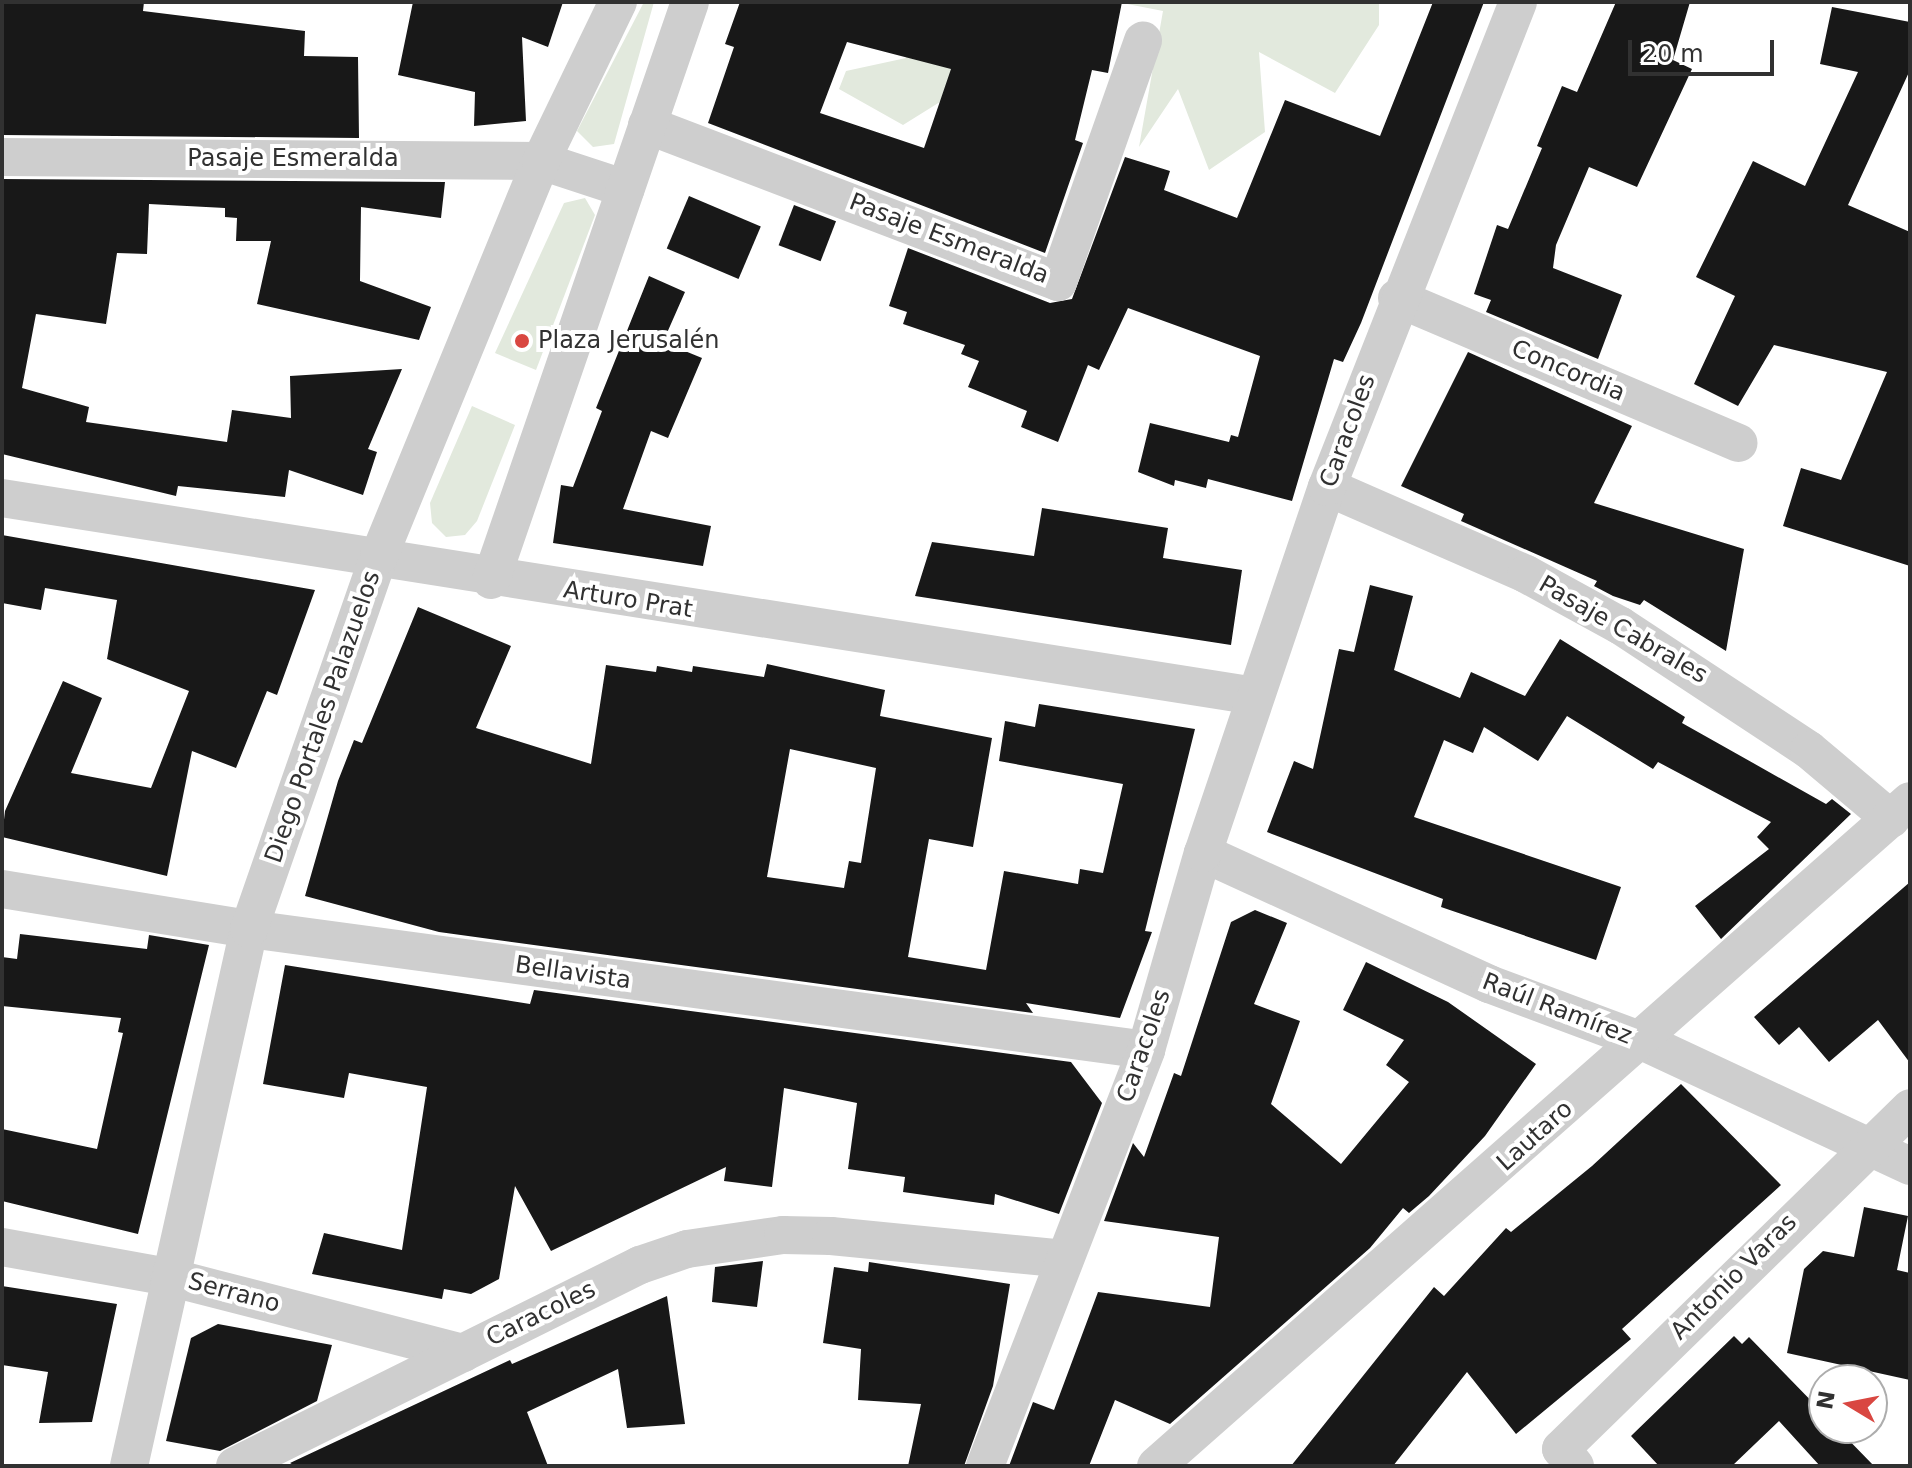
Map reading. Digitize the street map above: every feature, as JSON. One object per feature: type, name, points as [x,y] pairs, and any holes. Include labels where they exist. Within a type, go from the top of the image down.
[{"type":"street","name":"Diego Portales Palazuelos","points":[[129,1466],[249,929],[379,556],[541,161],[618,2]]},
{"type":"street","points":[[491,580],[690,2]]},
{"type":"street","name":"Caracoles","points":[[235,1466],[640,1265],[736,1239],[831,1236],[1065,1259],[1146,1050],[1203,853],[1327,487],[1397,298],[1518,2]]},
{"type":"street","name":"Pasaje Esmeralda","points":[[647,125],[1058,282],[1143,40]]},
{"type":"street","name":"Pasaje Esmeralda","points":[[2,157],[541,161],[626,189]]},
{"type":"street","name":"Concordia","points":[[1397,298],[1739,443]]},
{"type":"street","name":"Pasaje Cabrales","points":[[1327,487],[1526,574],[1621,626],[1900,810]]},
{"type":"street","name":"Arturo Prat","points":[[2,498],[379,556],[491,580],[1255,696]]},
{"type":"street","name":"Lautaro","points":[[1156,1466],[1642,1041],[1900,810]]},
{"type":"street","name":"Raúl Ramírez","points":[[1203,853],[1489,984],[1642,1041],[1910,1166]]},
{"type":"street","name":"Bellavista","points":[[2,889],[249,929],[1146,1050]]},
{"type":"street","name":"Antonio Varas","points":[[1568,1457],[1868,1145],[1910,1108]]},
{"type":"street","name":"Serrano","points":[[2,1247],[169,1277],[463,1353]]},
{"type":"street","points":[[985,1466],[1065,1259]]},
{"type":"shaded area","points":[[644,2],[654,2],[614,144],[593,147],[577,131]]},
{"type":"shaded area","points":[[949,2],[956,92],[903,125],[839,89],[846,71],[906,58],[912,20]]},
{"type":"shaded area","points":[[1117,2],[1379,2],[1379,25],[1335,93],[1259,52],[1265,132],[1209,170],[1178,89],[1139,147],[1163,11]]},
{"type":"shaded area","points":[[585,198],[595,215],[536,370],[495,353],[564,203]]},
{"type":"shaded area","points":[[472,406],[515,425],[477,521],[465,535],[446,537],[432,523],[430,503]]},
{"type":"building","points":[[2,2],[144,2],[143,11],[305,31],[304,56],[358,57],[359,138],[2,135]]},
{"type":"building","points":[[413,2],[563,2],[548,47],[522,37],[526,121],[474,126],[475,92],[398,75]]},
{"type":"building","points":[[740,2],[1122,2],[1108,73],[1092,70],[1075,140],[1083,143],[1045,253],[708,123],[734,47],[725,44]],"holes":[[[847,42],[951,69],[924,148],[820,113]]]},
{"type":"building","points":[[1433,2],[1484,2],[1361,323],[1343,362],[1334,359],[1292,501],[1208,479],[1206,488],[1175,480],[1174,486],[1138,472],[1150,423],[1229,442],[1231,435],[1238,437],[1260,356],[1128,308],[1099,370],[1088,365],[1058,442],[1021,427],[1027,411],[968,387],[979,361],[961,354],[965,345],[903,324],[907,312],[889,306],[908,248],[1050,303],[1072,299],[1125,157],[1170,171],[1164,190],[1237,218],[1285,100],[1380,136]]},
{"type":"building","points":[[1616,2],[1690,2],[1673,60],[1692,69],[1637,187],[1589,167],[1556,245],[1553,268],[1622,295],[1598,359],[1486,312],[1491,300],[1474,294],[1497,225],[1508,229],[1542,148],[1537,146],[1562,86],[1577,92]]},
{"type":"building","points":[[1832,7],[1910,22],[1910,70],[1848,205],[1910,232],[1910,566],[1783,526],[1801,468],[1841,480],[1887,372],[1774,345],[1738,406],[1694,384],[1735,296],[1696,277],[1753,161],[1805,186],[1858,72],[1820,64]]},
{"type":"building","points":[[2,179],[445,182],[441,218],[361,207],[360,281],[431,307],[419,340],[257,304],[271,241],[236,241],[237,218],[225,217],[225,208],[149,204],[147,254],[117,253],[106,324],[36,314],[22,388],[89,407],[86,422],[227,442],[232,410],[291,418],[290,376],[402,369],[368,449],[377,452],[363,495],[289,470],[285,497],[178,486],[176,496],[2,454]]},
{"type":"building","points":[[689,196],[761,226],[739,279],[667,248]]},
{"type":"building","points":[[794,205],[836,221],[821,261],[779,245]]},
{"type":"building","points":[[649,276],[685,292],[663,342],[702,358],[668,438],[651,431],[623,509],[711,526],[703,566],[553,543],[561,485],[573,487],[602,411],[596,408]]},
{"type":"building","points":[[1468,352],[1632,426],[1594,503],[1744,549],[1726,651],[1644,600],[1640,605],[1613,596],[1594,586],[1597,581],[1461,521],[1464,514],[1401,486]]},
{"type":"building","points":[[1042,508],[1168,528],[1163,558],[1242,570],[1231,645],[915,596],[932,542],[1034,556]]},
{"type":"building","points":[[2,535],[315,590],[277,695],[267,691],[236,768],[192,751],[167,876],[2,837],[5,811],[63,681],[102,698],[71,773],[151,788],[189,691],[107,659],[117,600],[45,588],[41,610],[2,603]]},
{"type":"building","points":[[1370,585],[1413,596],[1394,670],[1460,698],[1471,672],[1525,696],[1560,639],[1685,717],[1682,723],[1826,804],[1832,799],[1851,814],[1721,939],[1695,906],[1769,849],[1757,837],[1771,822],[1658,762],[1653,769],[1567,716],[1538,761],[1484,727],[1473,753],[1444,740],[1414,817],[1621,887],[1596,960],[1441,907],[1443,899],[1267,832],[1294,761],[1313,769],[1339,649],[1354,652]]},
{"type":"building","points":[[418,607],[511,646],[476,728],[591,764],[606,665],[656,672],[657,666],[692,672],[693,666],[764,677],[767,664],[885,690],[880,716],[992,738],[973,847],[929,839],[908,957],[986,970],[1004,871],[1078,884],[1080,869],[1103,873],[1123,784],[999,761],[1005,721],[1035,727],[1039,704],[1195,729],[1145,931],[1152,932],[1120,1018],[1026,1003],[1033,1013],[439,932],[305,896],[338,781],[354,740],[362,743]],"holes":[[[790,749],[876,768],[861,863],[849,861],[844,888],[767,877]]]},
{"type":"building","points":[[1910,882],[1910,1063],[1878,1020],[1829,1062],[1799,1027],[1779,1045],[1754,1017]]},
{"type":"building","points":[[1255,910],[1287,923],[1254,1004],[1300,1021],[1271,1104],[1341,1164],[1409,1082],[1386,1065],[1404,1040],[1343,1010],[1366,962],[1448,1002],[1536,1064],[1485,1136],[1429,1196],[1409,1213],[1403,1208],[1370,1248],[1170,1424],[1115,1400],[1089,1466],[1009,1466],[1033,1402],[1054,1410],[1098,1292],[1210,1307],[1219,1237],[1104,1221],[1133,1143],[1144,1157],[1174,1073],[1181,1076],[1231,922]]},
{"type":"building","points":[[20,934],[147,949],[149,935],[209,945],[138,1234],[2,1201],[2,1129],[97,1149],[123,1033],[118,1032],[121,1018],[2,1006],[2,957],[17,959]]},
{"type":"building","points":[[285,965],[530,1004],[534,990],[1071,1062],[1102,1103],[1059,1214],[995,1194],[994,1205],[903,1192],[905,1177],[848,1169],[857,1103],[784,1088],[772,1187],[724,1181],[726,1167],[551,1251],[515,1186],[499,1279],[471,1294],[444,1289],[442,1299],[312,1274],[324,1233],[402,1250],[427,1087],[349,1073],[344,1098],[263,1084]]},
{"type":"building","points":[[1681,1084],[1781,1185],[1622,1329],[1631,1339],[1516,1434],[1467,1372],[1393,1466],[1291,1466],[1434,1287],[1444,1296],[1506,1228],[1511,1232],[1592,1166]]},
{"type":"building","points":[[1864,1207],[1908,1216],[1897,1270],[1910,1273],[1910,1380],[1888,1375],[1888,1364],[1837,1364],[1787,1353],[1804,1269],[1823,1251],[1854,1257]]},
{"type":"building","points":[[763,1261],[757,1307],[712,1302],[715,1267]]},
{"type":"building","points":[[869,1262],[1010,1284],[993,1386],[964,1466],[908,1466],[921,1404],[858,1400],[861,1349],[823,1343],[834,1267],[868,1272]]},
{"type":"building","points":[[2,1286],[117,1304],[92,1422],[39,1423],[48,1372],[2,1365]]},
{"type":"building","points":[[667,1296],[685,1424],[627,1428],[618,1369],[527,1412],[548,1466],[295,1466],[290,1463],[510,1360],[512,1364]]},
{"type":"building","points":[[218,1324],[332,1345],[317,1401],[220,1451],[166,1441],[191,1338]]},
{"type":"building","points":[[1734,1336],[1742,1344],[1749,1337],[1808,1398],[1808,1444],[1853,1444],[1874,1466],[1820,1466],[1779,1421],[1732,1466],[1659,1466],[1631,1436]]},
{"type":"place","name":"Plaza Jerusalén","points":[[522,341]]}]
